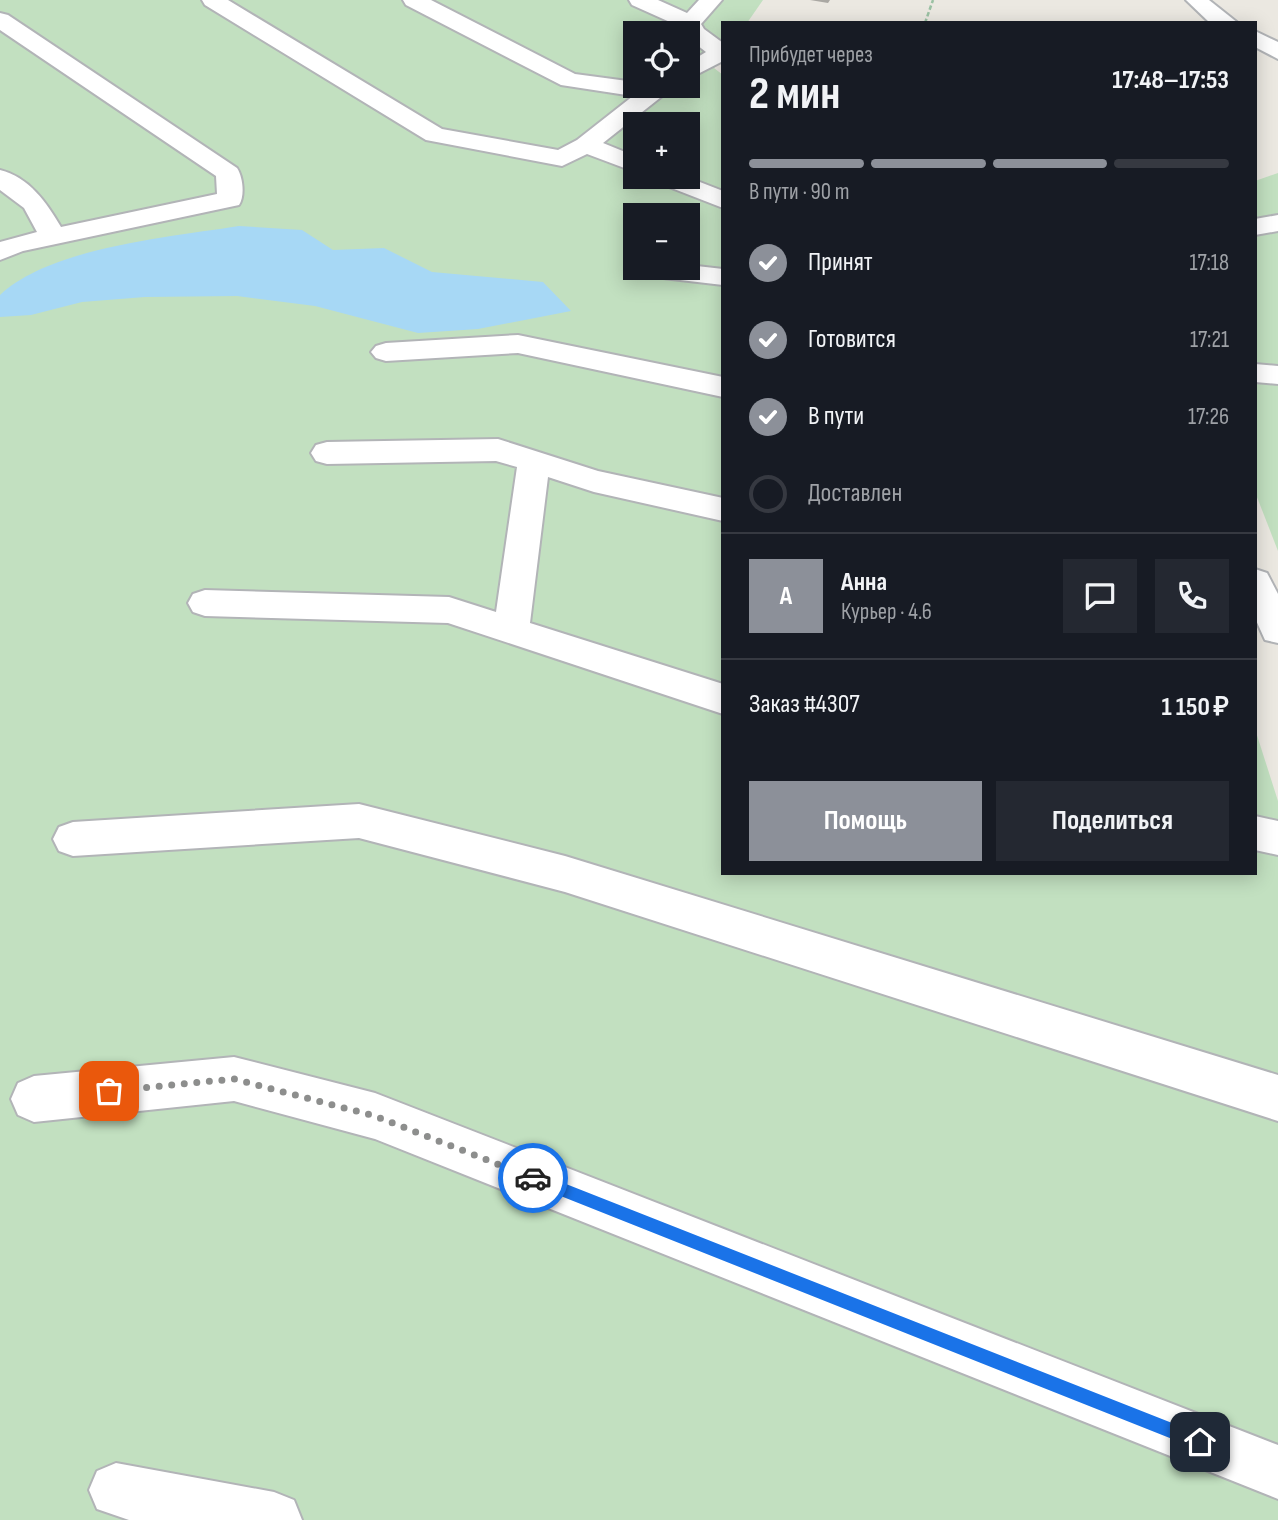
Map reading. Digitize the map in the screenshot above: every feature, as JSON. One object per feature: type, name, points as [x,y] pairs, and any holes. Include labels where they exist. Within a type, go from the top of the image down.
[{"type":"street","points":[[213,0],[435,135],[562,158],[586,145],[646,98]]},
{"type":"street","points":[[414,0],[569,79],[623,85]]},
{"type":"street","points":[[640,0],[686,21]]},
{"type":"street","points":[[692,21],[711,0]]},
{"type":"street","points":[[1197,0],[1223,21]]},
{"type":"street","points":[[0,20],[228,173],[230,199],[15,245],[0,252]]},
{"type":"street","points":[[700,36],[721,52]]},
{"type":"street","points":[[1257,39],[1278,52]]},
{"type":"street","points":[[700,65],[721,54]]},
{"type":"street","points":[[586,145],[623,160]]},
{"type":"street","points":[[0,178],[35,204],[53,238]]},
{"type":"street","points":[[695,189],[721,199]]},
{"type":"street","points":[[1257,227],[1278,223]]},
{"type":"street","points":[[700,274],[721,277]]},
{"type":"street","points":[[386,352],[518,344],[721,387]]},
{"type":"street","points":[[1257,373],[1278,375]]},
{"type":"street","points":[[327,453],[498,450],[594,481],[721,510]]},
{"type":"street","points":[[511,630],[534,462]]},
{"type":"street","points":[[1257,586],[1278,632]]},
{"type":"street","points":[[205,603],[449,610],[721,698]]},
{"type":"street","points":[[1257,628],[1278,632]]},
{"type":"street","points":[[73,839],[359,821],[565,874],[1278,1098]]},
{"type":"street","points":[[1257,833],[1278,838]]},
{"type":"street","points":[[34,1099],[234,1079],[375,1116],[1278,1472]]},
{"type":"street","points":[[116,1490],[274,1520]]},
{"type":"path","points":[[926,21],[933,0]]},
{"type":"green space","points":[[0,0],[763,0],[748,21],[721,21],[721,58],[714,68],[721,73],[721,875],[1257,875],[1257,735],[1278,801],[1278,1520],[0,1520]]},
{"type":"green space","points":[[1278,173],[1278,551],[1257,497],[1257,180]]},
{"type":"water","points":[[239,226],[302,230],[333,250],[384,248],[432,272],[543,282],[571,311],[478,329],[418,333],[315,306],[237,296],[145,297],[82,302],[31,315],[0,317],[0,295],[22,279],[49,266],[113,247]]},
{"type":"way so far","points":[[109,1091],[234,1079],[375,1116],[533,1178]]},
{"type":"route","points":[[533,1178],[1200,1442]]}]
